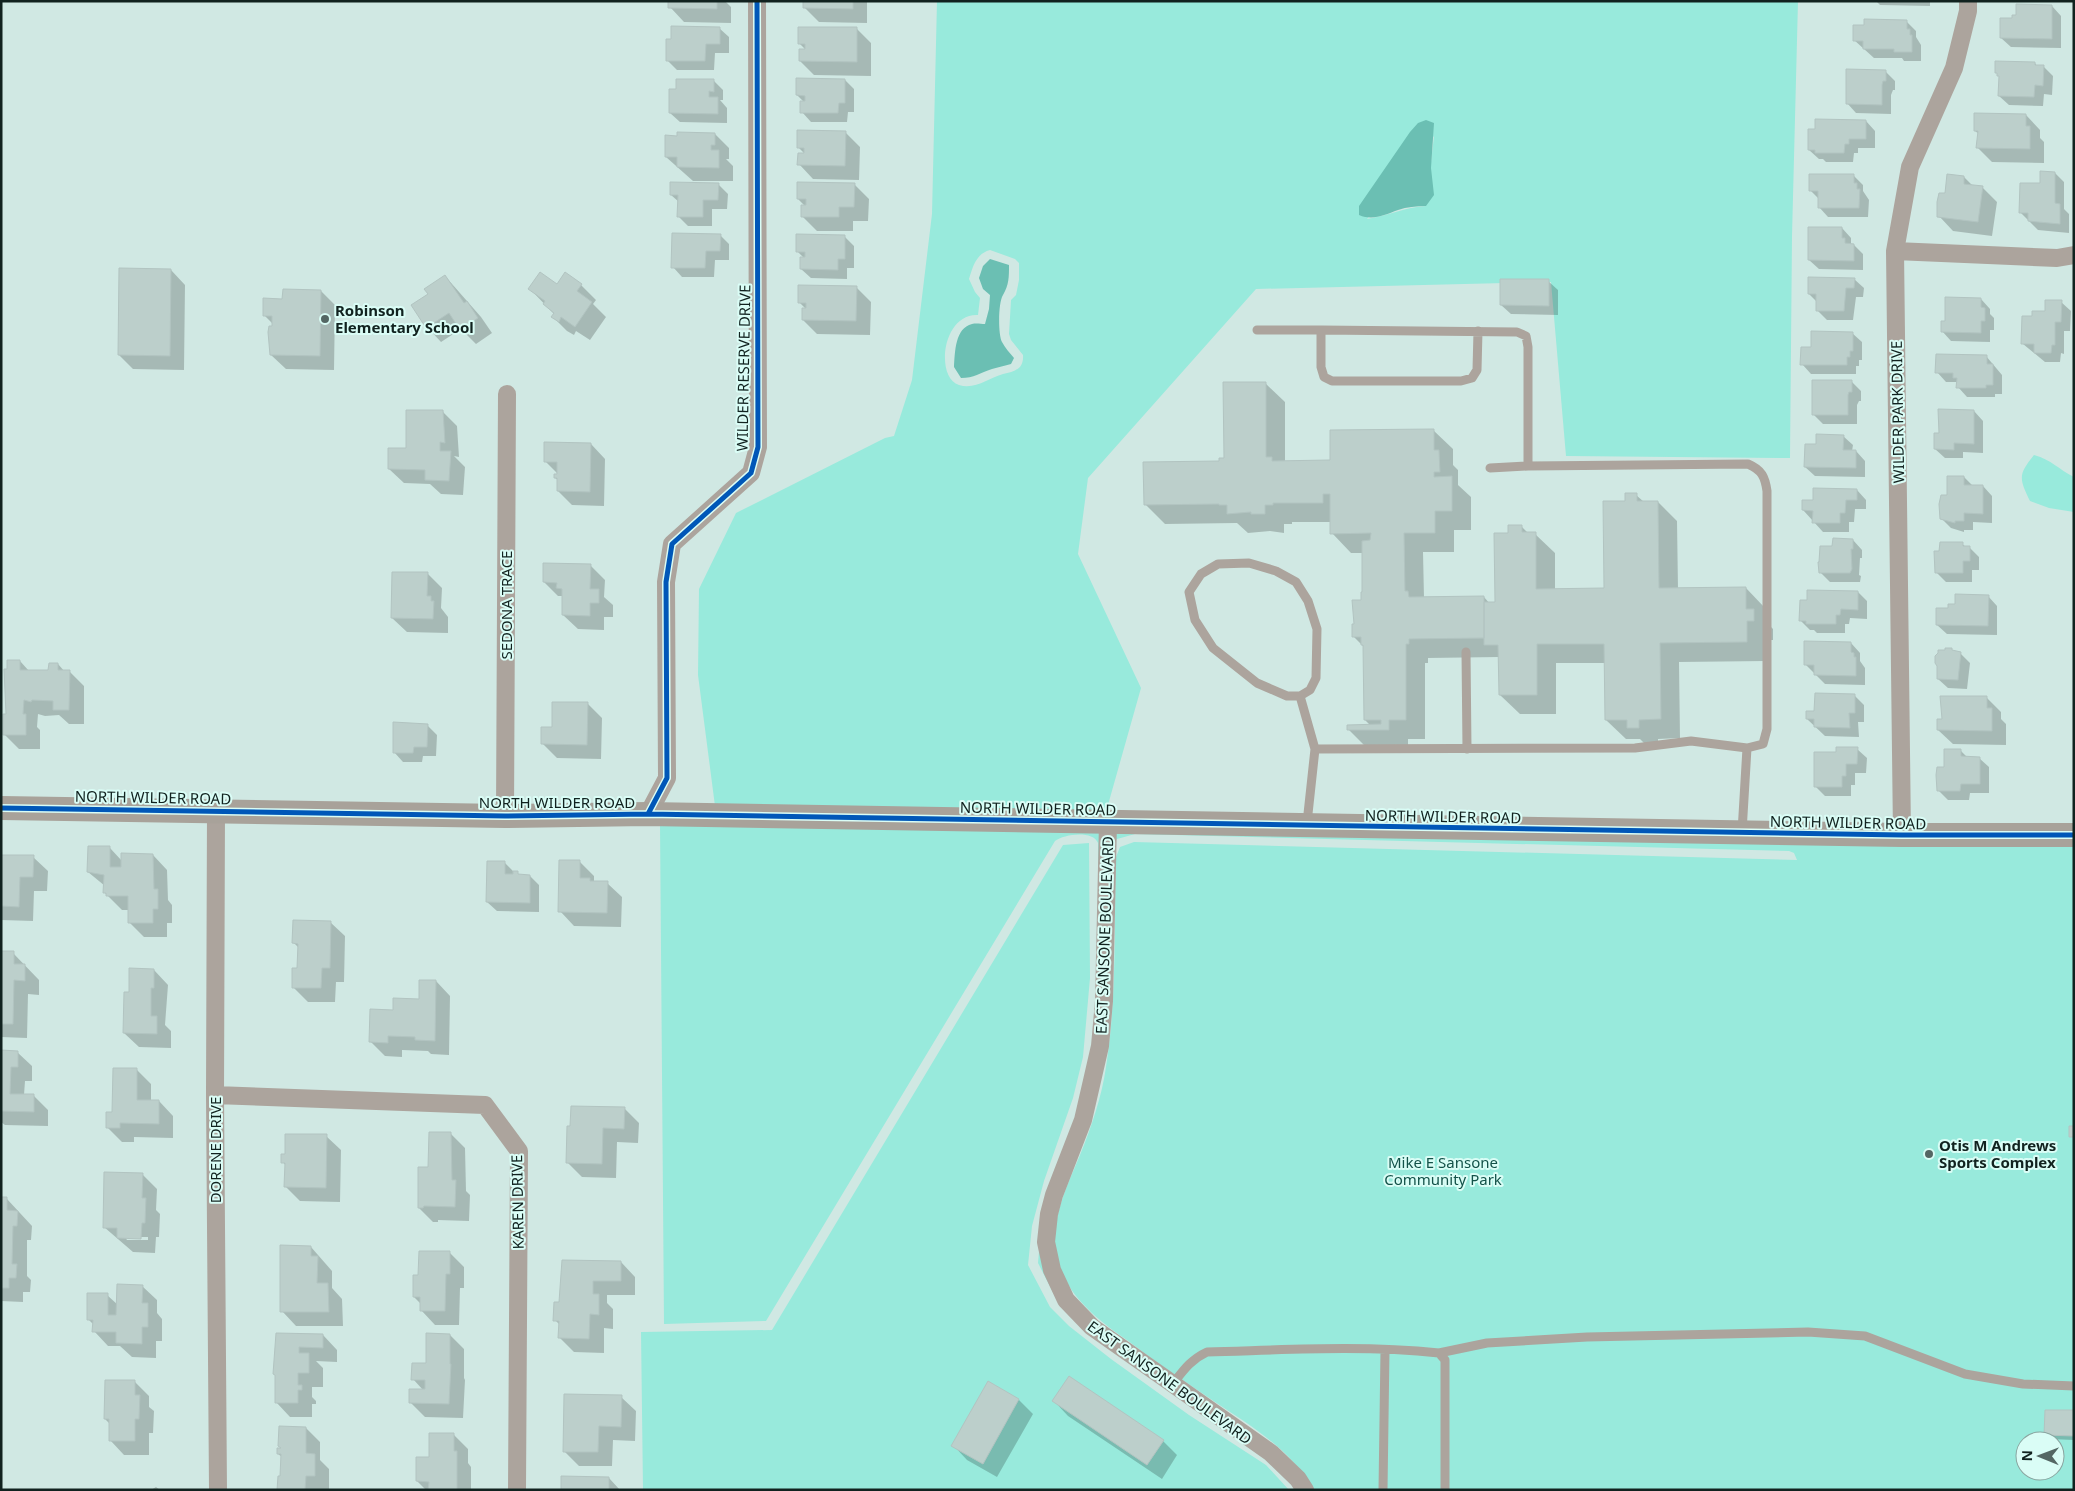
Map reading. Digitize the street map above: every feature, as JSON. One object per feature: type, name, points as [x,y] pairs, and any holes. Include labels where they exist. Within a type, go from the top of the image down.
[{"type":"street","name":"WILDER RESERVE DRIVE","points":[[648,814],[667,778],[666,582],[672,544],[751,473],[758,447],[757,1]]},
{"type":"street","name":"WILDER PARK DRIVE","points":[[1902,835],[1895,251],[1910,167],[1954,68],[1968,11],[1968,1]]},
{"type":"street","points":[[1895,251],[2065,256]]},
{"type":"street","name":"SEDONA TRACE","points":[[505,816],[507,394]]},
{"type":"street","name":"NORTH WILDER ROAD","points":[[1,808],[505,816],[648,814],[1742,833],[2074,835]]},
{"type":"street","name":"DORENE DRIVE","points":[[216,810],[215,1095],[218,1490]]},
{"type":"street","name":"EAST SANSONE BOULEVARD","points":[[1108,822],[1104,1001],[1100,1046],[1083,1120],[1054,1195],[1049,1214],[1047,1250],[1052,1270],[1058,1286],[1078,1315],[1172,1385],[1271,1453],[1298,1479],[1305,1490]]},
{"type":"street","name":"KAREN DRIVE","points":[[215,1095],[485,1104],[519,1151],[517,1490]]},
{"type":"lane","points":[[1257,330],[1478,331],[1517,332],[1526,336],[1528,347],[1528,466]]},
{"type":"lane","points":[[1321,330],[1321,367],[1324,377],[1332,381],[1461,381],[1472,378],[1477,370],[1478,331]]},
{"type":"lane","points":[[1315,749],[1636,748],[1691,741],[1747,748],[1763,744],[1767,729],[1767,491],[1766,478],[1759,468],[1748,464],[1490,468]]},
{"type":"lane","points":[[1248,563],[1276,571],[1296,582],[1308,601],[1317,629],[1316,678],[1310,690],[1300,696],[1287,696],[1256,683],[1213,648],[1194,620],[1189,592],[1201,574],[1218,564],[1248,563]]},
{"type":"lane","points":[[1466,652],[1467,749]]},
{"type":"lane","points":[[1300,696],[1315,749],[1306,826]]},
{"type":"lane","points":[[1742,833],[1747,748]]},
{"type":"lane","points":[[1172,1385],[1187,1365],[1196,1357],[1207,1352],[1385,1350],[1439,1353],[1487,1343],[1557,1339],[1808,1332],[1865,1336],[1965,1374],[2023,1384],[2074,1386]]},
{"type":"lane","points":[[1383,1490],[1385,1350]]},
{"type":"lane","points":[[1439,1353],[1444,1360],[1445,1490]]},
{"type":"green space","points":[[937,1],[1798,1],[1792,236],[1790,458],[1566,456],[1551,282],[1256,289],[1088,478],[1078,554],[1141,688],[1106,812],[715,806],[698,675],[699,589],[736,513],[885,438],[894,436],[912,380],[932,214]],"holes":[[[1434,136],[1426,206],[1367,219]],[[990,250],[1015,259],[1019,263],[1019,280],[1016,295],[1011,300],[1009,334],[1011,340],[1023,355],[1023,360],[1020,367],[1014,371],[976,385],[959,385],[951,380],[947,371],[946,347],[950,334],[956,324],[966,317],[978,315],[980,298],[969,279],[978,258],[981,254]]]},
{"type":"green space","points":[[2034,455],[2046,459],[2074,477],[2074,512],[2049,508],[2030,501],[2022,482],[2022,477],[2025,467]]},
{"type":"green space","name":"Mike E Sansone Community Park","points":[[660,824],[2074,845],[2074,1490],[1313,1490],[1294,1463],[1270,1440],[1100,1320],[1079,1300],[1070,1288],[1058,1262],[1066,1298],[1271,1459],[1058,1302],[1038,1263],[1041,1228],[1082,1100],[1092,1058],[1099,979],[1098,843],[1090,836],[1078,834],[1055,841],[766,1321],[664,1324]],"holes":[[[1135,834],[1789,851],[1794,853],[1797,860],[1134,842],[1120,847],[1116,857],[1110,1041],[1099,1100],[1084,1145],[1066,1188],[1056,1222],[1055,1246],[1057,1255],[1048,1215],[1097,1066],[1111,844],[1117,839]]]},
{"type":"green space","points":[[1089,843],[1090,978],[1083,1057],[1073,1098],[1044,1181],[1032,1226],[1028,1265],[1050,1307],[1069,1326],[1189,1415],[1266,1465],[1289,1490],[643,1490],[641,1332],[772,1330],[1063,845]]},
{"type":"shaded area","points":[[1426,120],[1434,123],[1431,168],[1434,195],[1426,206],[1405,208],[1374,217],[1359,215],[1359,206],[1410,132],[1418,123]]},
{"type":"shaded area","points":[[990,259],[1009,265],[1008,284],[1001,299],[999,311],[999,326],[1002,342],[1014,358],[1011,364],[961,378],[954,367],[957,341],[966,326],[985,324],[990,295],[983,289],[979,278],[983,266]]},
{"type":"building","points":[[668,1],[717,1],[717,9],[668,8]]},
{"type":"building","points":[[803,1],[853,1],[853,9],[803,8]]},
{"type":"building","points":[[2016,4],[2052,5],[2052,39],[2000,38],[2000,18],[2012,18],[2012,15],[2016,15]]},
{"type":"building","points":[[1864,19],[1907,20],[1907,29],[1910,29],[1910,35],[1912,35],[1912,52],[1894,52],[1894,49],[1863,49],[1863,41],[1853,41],[1853,25],[1864,25]]},
{"type":"building","points":[[671,26],[720,27],[720,44],[706,44],[705,61],[666,61],[666,39],[671,39]]},
{"type":"building","points":[[798,27],[857,27],[857,62],[799,61],[799,49],[805,49],[805,44],[798,44]]},
{"type":"building","points":[[1995,61],[2035,62],[2035,65],[2044,65],[2043,86],[2035,85],[2034,97],[1998,96],[1999,76],[1995,73]]},
{"type":"building","points":[[1846,69],[1886,70],[1886,81],[1883,81],[1882,85],[1882,105],[1846,104]]},
{"type":"building","points":[[796,78],[845,79],[845,103],[839,103],[838,113],[800,113],[800,101],[805,101],[805,96],[796,95]]},
{"type":"building","points":[[676,79],[714,79],[714,92],[709,91],[709,97],[718,97],[718,114],[669,113],[669,89],[676,89]]},
{"type":"building","points":[[1974,113],[2026,114],[2026,126],[2030,126],[2030,149],[1976,148],[1978,131],[1974,131]]},
{"type":"building","points":[[1815,119],[1866,120],[1866,139],[1849,139],[1849,144],[1845,144],[1844,153],[1815,153],[1815,150],[1808,150],[1808,129],[1815,129]]},
{"type":"building","points":[[797,130],[846,131],[845,166],[797,165],[798,153],[804,153],[804,148],[797,148]]},
{"type":"building","points":[[677,132],[715,133],[715,145],[711,145],[711,150],[719,150],[719,168],[677,167],[677,157],[665,157],[665,135],[677,136]]},
{"type":"building","points":[[2040,171],[2055,172],[2055,203],[2060,204],[2060,224],[2028,221],[2028,213],[2019,213],[2020,183],[2040,183]]},
{"type":"building","points":[[1809,174],[1854,174],[1854,183],[1857,183],[1857,189],[1860,189],[1859,208],[1818,208],[1818,191],[1809,191]]},
{"type":"building","points":[[1947,174],[1964,176],[1964,184],[1983,186],[1978,222],[1937,217],[1939,193],[1945,193]]},
{"type":"building","points":[[670,182],[719,183],[718,200],[703,200],[703,217],[677,217],[678,195],[670,195]]},
{"type":"building","points":[[797,182],[855,183],[854,207],[839,207],[839,217],[801,217],[801,205],[806,205],[806,199],[797,199]]},
{"type":"building","points":[[1808,227],[1842,227],[1842,238],[1845,238],[1845,243],[1854,244],[1854,261],[1808,260]]},
{"type":"building","points":[[672,233],[721,234],[720,251],[706,251],[705,268],[671,268]]},
{"type":"building","points":[[796,234],[845,235],[845,259],[838,259],[838,270],[800,269],[800,257],[805,257],[805,252],[796,252]]},
{"type":"building","points":[[119,268],[171,269],[170,356],[118,355]]},
{"type":"building","points":[[540,272],[557,284],[565,272],[582,284],[577,291],[592,302],[575,327],[561,317],[559,322],[551,317],[554,313],[543,304],[545,301],[528,289]]},
{"type":"building","points":[[445,275],[464,303],[467,301],[478,318],[460,330],[449,313],[426,328],[411,305],[428,294],[424,289]]},
{"type":"building","points":[[1808,277],[1855,278],[1854,288],[1846,288],[1844,311],[1816,311],[1816,294],[1808,294]]},
{"type":"building","points":[[1500,279],[1549,279],[1549,306],[1500,305]]},
{"type":"building","points":[[798,285],[857,286],[856,321],[802,320],[802,308],[806,308],[806,303],[798,303]]},
{"type":"building","points":[[283,289],[321,290],[320,356],[270,355],[268,332],[269,326],[272,326],[272,316],[263,316],[263,298],[282,299]]},
{"type":"building","points":[[1945,297],[1981,298],[1981,307],[1985,308],[1985,321],[1981,321],[1981,333],[1941,332],[1941,321],[1945,321]]},
{"type":"building","points":[[2045,300],[2062,300],[2061,322],[2055,322],[2055,345],[2052,345],[2051,353],[2034,353],[2034,344],[2021,344],[2022,316],[2032,316],[2032,311],[2045,311]]},
{"type":"building","points":[[1811,331],[1853,332],[1853,351],[1850,351],[1850,357],[1847,357],[1847,365],[1800,365],[1801,347],[1811,347]]},
{"type":"building","points":[[1936,354],[1987,355],[1987,364],[1993,364],[1993,385],[1986,385],[1986,388],[1956,388],[1957,378],[1953,378],[1953,373],[1935,373]]},
{"type":"building","points":[[1812,380],[1852,380],[1852,392],[1849,392],[1848,395],[1848,415],[1812,415]]},
{"type":"building","points":[[1223,382],[1266,382],[1266,457],[1272,457],[1272,461],[1330,460],[1330,430],[1434,429],[1434,450],[1439,450],[1440,472],[1434,472],[1434,477],[1452,476],[1452,511],[1435,511],[1435,533],[1404,533],[1405,591],[1408,591],[1409,597],[1484,596],[1484,638],[1409,639],[1409,644],[1406,644],[1406,720],[1389,720],[1389,730],[1347,730],[1347,725],[1381,724],[1381,720],[1364,720],[1363,645],[1361,645],[1361,637],[1352,637],[1352,624],[1354,624],[1352,600],[1361,600],[1362,592],[1362,541],[1370,540],[1371,533],[1330,534],[1330,494],[1323,494],[1323,503],[1273,503],[1273,505],[1265,505],[1265,514],[1251,514],[1251,512],[1227,514],[1227,505],[1219,504],[1144,505],[1143,462],[1219,461],[1219,458],[1224,458]]},
{"type":"building","points":[[1938,409],[1974,410],[1974,444],[1954,443],[1954,450],[1934,449],[1934,433],[1939,433]]},
{"type":"building","points":[[406,410],[443,410],[445,443],[440,442],[440,451],[451,451],[449,481],[425,480],[425,470],[388,469],[388,448],[406,448]]},
{"type":"building","points":[[1816,434],[1844,435],[1843,450],[1856,450],[1856,468],[1804,467],[1805,444],[1816,444]]},
{"type":"building","points":[[544,442],[591,443],[590,492],[557,491],[557,478],[554,478],[554,474],[557,474],[557,462],[544,462]]},
{"type":"building","points":[[1947,476],[1964,476],[1964,485],[1983,485],[1983,514],[1964,513],[1964,521],[1955,521],[1955,523],[1940,519],[1939,504],[1941,495],[1947,495]]},
{"type":"building","points":[[1813,488],[1857,489],[1857,500],[1846,500],[1845,513],[1840,513],[1840,523],[1812,523],[1813,511],[1802,510],[1802,500],[1813,500]]},
{"type":"building","points":[[1625,493],[1637,493],[1637,501],[1658,501],[1659,588],[1746,587],[1746,609],[1754,609],[1754,621],[1747,621],[1747,642],[1660,643],[1661,719],[1639,720],[1639,728],[1627,728],[1627,720],[1605,720],[1604,644],[1537,644],[1537,695],[1499,695],[1498,645],[1484,645],[1484,602],[1495,602],[1494,533],[1508,533],[1508,525],[1522,525],[1522,532],[1536,532],[1536,589],[1604,588],[1603,501],[1625,501]]},
{"type":"building","points":[[1833,538],[1853,539],[1853,549],[1851,549],[1852,569],[1850,573],[1819,573],[1820,546],[1832,546]]},
{"type":"building","points":[[1940,542],[1963,542],[1963,546],[1970,546],[1970,561],[1963,561],[1963,573],[1935,573],[1934,551],[1939,551]]},
{"type":"building","points":[[543,563],[591,564],[590,589],[599,589],[599,603],[590,603],[590,616],[562,615],[562,589],[556,588],[557,583],[543,582]]},
{"type":"building","points":[[392,572],[428,572],[427,596],[431,596],[431,601],[434,601],[433,619],[391,618]]},
{"type":"building","points":[[1807,590],[1858,591],[1858,610],[1841,609],[1840,615],[1836,615],[1836,624],[1806,624],[1806,621],[1799,621],[1800,600],[1807,600]]},
{"type":"building","points":[[1955,594],[1989,595],[1988,626],[1936,625],[1936,608],[1948,608],[1948,604],[1955,604]]},
{"type":"building","points":[[1804,641],[1851,642],[1851,652],[1856,657],[1856,676],[1814,675],[1814,665],[1804,665]]},
{"type":"building","points":[[1945,648],[1952,648],[1952,650],[1961,652],[1958,680],[1937,679],[1935,656],[1938,650],[1945,650]]},
{"type":"building","points":[[7,660],[20,660],[20,670],[48,670],[49,663],[58,663],[58,670],[70,670],[69,710],[53,710],[53,701],[32,700],[31,702],[24,700],[23,714],[26,714],[26,735],[3,735],[3,714],[6,714],[4,669],[7,669]]},
{"type":"building","points":[[1815,693],[1855,694],[1855,713],[1849,713],[1850,728],[1814,727],[1814,719],[1806,719],[1806,711],[1814,711]]},
{"type":"building","points":[[1940,696],[1987,696],[1987,708],[1992,708],[1992,731],[1937,730],[1937,719],[1942,719]]},
{"type":"building","points":[[552,702],[588,702],[587,745],[541,744],[541,727],[552,727]]},
{"type":"building","points":[[393,722],[428,724],[427,747],[414,747],[413,753],[393,753]]},
{"type":"building","points":[[1836,747],[1858,747],[1857,764],[1846,764],[1846,776],[1842,776],[1842,787],[1814,787],[1814,752],[1836,752]]},
{"type":"building","points":[[1944,749],[1961,749],[1961,756],[1980,757],[1980,784],[1961,784],[1960,791],[1937,791],[1937,767],[1944,767]]},
{"type":"building","points":[[88,846],[110,846],[110,867],[121,867],[121,853],[153,854],[154,889],[158,889],[158,909],[153,909],[153,923],[128,923],[128,896],[106,896],[106,893],[103,893],[104,875],[87,872]]},
{"type":"building","points":[[1,855],[34,855],[33,877],[20,877],[19,907],[1,906]]},
{"type":"building","points":[[559,860],[580,860],[580,878],[590,878],[590,881],[608,881],[607,913],[558,912]]},
{"type":"building","points":[[487,861],[505,861],[505,874],[513,874],[513,871],[518,871],[518,874],[530,875],[530,903],[486,902]]},
{"type":"building","points":[[293,920],[331,921],[330,968],[322,968],[321,988],[292,988],[292,968],[297,968],[298,944],[292,943]]},
{"type":"building","points":[[1,951],[14,951],[14,964],[25,964],[25,981],[14,980],[13,1024],[1,1024]]},
{"type":"building","points":[[129,968],[154,969],[154,988],[151,988],[151,1016],[157,1016],[157,1034],[123,1033],[124,992],[129,992]]},
{"type":"building","points":[[419,980],[436,980],[435,1041],[415,1040],[415,1037],[388,1036],[388,1043],[369,1042],[370,1009],[393,1010],[393,998],[419,999]]},
{"type":"building","points":[[1,1050],[18,1051],[18,1067],[11,1067],[10,1094],[34,1094],[34,1112],[1,1111]]},
{"type":"building","points":[[113,1068],[137,1068],[137,1100],[159,1100],[159,1124],[120,1123],[120,1128],[106,1128],[106,1112],[112,1112]]},
{"type":"building","points":[[571,1106],[625,1107],[624,1129],[603,1128],[602,1164],[566,1163],[567,1126],[570,1126]]},
{"type":"building","points":[[2069,1126],[2074,1126],[2074,1137],[2069,1137]]},
{"type":"building","points":[[429,1132],[451,1132],[452,1180],[456,1180],[455,1207],[424,1206],[423,1208],[418,1208],[418,1167],[428,1167]]},
{"type":"building","points":[[285,1134],[327,1134],[326,1188],[284,1187],[285,1163],[281,1163],[281,1154],[285,1154]]},
{"type":"building","points":[[104,1172],[143,1173],[142,1198],[146,1198],[145,1223],[142,1223],[141,1239],[117,1238],[117,1228],[103,1228]]},
{"type":"building","points":[[1,1197],[7,1197],[7,1210],[18,1211],[17,1226],[13,1226],[12,1264],[17,1264],[16,1278],[9,1278],[9,1288],[1,1288]]},
{"type":"building","points":[[280,1245],[311,1246],[311,1256],[318,1256],[317,1283],[328,1283],[329,1312],[280,1312]]},
{"type":"building","points":[[419,1251],[450,1251],[450,1274],[446,1274],[445,1311],[420,1311],[420,1297],[413,1297],[413,1275],[418,1275]]},
{"type":"building","points":[[562,1260],[621,1261],[621,1281],[593,1281],[593,1294],[599,1294],[599,1315],[590,1314],[589,1339],[558,1338],[559,1321],[553,1321],[554,1302],[559,1302]]},
{"type":"building","points":[[117,1284],[143,1285],[142,1303],[148,1303],[148,1327],[142,1327],[142,1344],[116,1343],[116,1332],[92,1332],[93,1320],[87,1320],[87,1293],[108,1293],[108,1315],[116,1315]]},
{"type":"building","points":[[276,1333],[323,1334],[323,1348],[299,1347],[299,1353],[309,1353],[309,1373],[298,1373],[298,1385],[302,1385],[302,1390],[298,1390],[298,1403],[275,1403],[275,1375],[273,1374]]},
{"type":"building","points":[[426,1333],[450,1334],[449,1404],[409,1403],[409,1389],[425,1389],[425,1380],[411,1380],[412,1363],[426,1363]]},
{"type":"building","points":[[1069,1376],[1164,1440],[1147,1465],[1052,1401]]},
{"type":"building","points":[[105,1380],[135,1380],[135,1395],[140,1395],[139,1419],[135,1419],[135,1441],[109,1441],[109,1419],[104,1419]]},
{"type":"building","points":[[988,1381],[1019,1399],[983,1464],[951,1446]]},
{"type":"building","points":[[564,1394],[622,1395],[621,1427],[599,1426],[598,1452],[563,1452]]},
{"type":"building","points":[[2045,1410],[2074,1410],[2074,1436],[2065,1436],[2065,1431],[2044,1431]]},
{"type":"building","points":[[279,1426],[306,1427],[306,1453],[315,1454],[315,1476],[306,1476],[305,1490],[277,1490],[281,1454],[277,1454],[277,1448],[281,1448],[278,1446]]},
{"type":"building","points":[[429,1433],[454,1433],[454,1451],[457,1451],[457,1490],[428,1490],[429,1482],[416,1481],[416,1457],[429,1457]]},
{"type":"building","points":[[561,1476],[609,1477],[609,1490],[561,1490]]},
{"type":"cycle path","points":[[648,814],[667,778],[666,582],[672,544],[751,473],[758,447],[757,1]]},
{"type":"cycle path","points":[[1,808],[505,816],[648,814],[1902,835],[2074,835]]},
{"type":"place","name":"Robinson Elementary School","points":[[325,319]]},
{"type":"place","name":"Otis M Andrews Sports Complex","points":[[1929,1154]]}]
